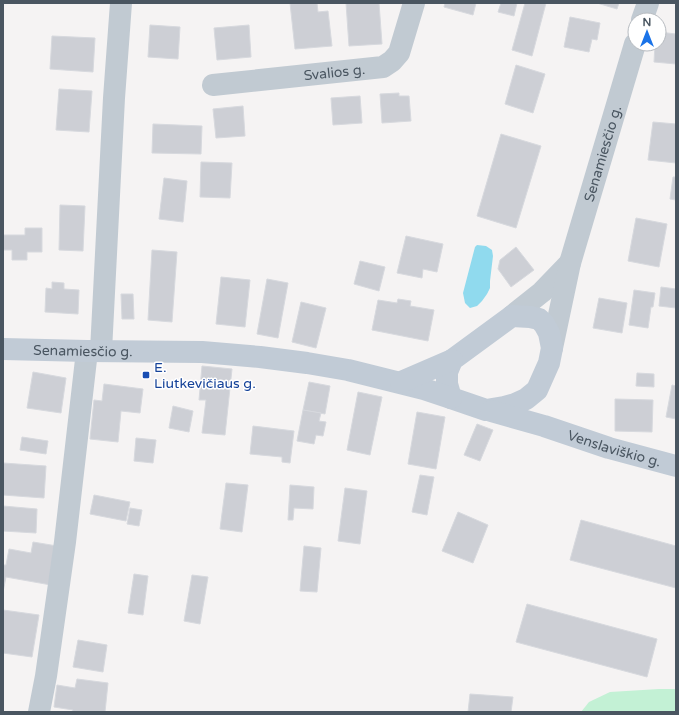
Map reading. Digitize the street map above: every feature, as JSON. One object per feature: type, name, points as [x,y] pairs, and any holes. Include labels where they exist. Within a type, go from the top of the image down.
[{"type":"main road","points":[[401,382],[452,360],[512,316],[539,319],[549,333],[552,348],[549,363],[537,390],[526,399],[515,404],[486,410],[451,398],[447,384],[447,372],[452,360]]},
{"type":"main road","name":"Senamiesčio g.","points":[[3,349],[202,352],[260,357],[348,370],[401,382],[451,398]]},
{"type":"main road","name":"Venslaviškio g.","points":[[537,390],[540,404],[553,429]]},
{"type":"main road","name":"Venslaviškio g.","points":[[486,410],[553,429],[609,448],[676,466]]},
{"type":"street","points":[[39,712],[46,676],[94,351],[121,3]]},
{"type":"street","name":"Svalios g.","points":[[212,85],[383,67],[392,61],[399,53],[414,3]]},
{"type":"street","name":"Senamiesčio g.","points":[[552,348],[570,264],[633,52]]},
{"type":"street","name":"Senamiesčio g.","points":[[512,316],[542,292],[570,264]]},
{"type":"green space","points":[[676,689],[676,712],[581,712],[589,702],[610,692]]},
{"type":"water","points":[[477,245],[486,246],[492,250],[493,256],[490,288],[477,306],[470,308],[465,303],[463,293],[475,247]]},
{"type":"building","points":[[290,3],[317,3],[318,12],[328,11],[332,46],[295,49]]},
{"type":"building","points":[[346,3],[379,3],[382,44],[349,46]]},
{"type":"building","points":[[445,3],[476,3],[473,15],[444,7]]},
{"type":"building","points":[[501,3],[517,3],[514,16],[498,12]]},
{"type":"building","points":[[525,3],[546,3],[532,56],[512,50]]},
{"type":"building","points":[[597,3],[619,3],[617,9]]},
{"type":"building","points":[[570,17],[600,23],[597,40],[592,39],[589,52],[564,47]]},
{"type":"building","points":[[150,25],[180,27],[178,59],[148,57]]},
{"type":"building","points":[[249,25],[251,57],[217,60],[214,28]]},
{"type":"building","points":[[667,33],[676,34],[676,64],[654,62],[655,52],[667,52]]},
{"type":"building","points":[[52,36],[95,38],[93,72],[50,69]]},
{"type":"building","points":[[516,65],[545,74],[533,113],[505,104]]},
{"type":"building","points":[[59,89],[92,91],[89,132],[56,130]]},
{"type":"building","points":[[399,93],[399,96],[409,96],[411,121],[382,123],[380,94]]},
{"type":"building","points":[[360,96],[362,123],[333,125],[331,98]]},
{"type":"building","points":[[243,106],[245,136],[216,138],[213,109]]},
{"type":"building","points":[[653,122],[676,124],[676,163],[648,160]]},
{"type":"building","points":[[153,124],[202,126],[201,154],[152,153]]},
{"type":"building","points":[[501,134],[541,146],[516,228],[477,216]]},
{"type":"building","points":[[201,162],[232,163],[230,198],[200,197]]},
{"type":"building","points":[[673,177],[676,177],[676,200],[670,199]]},
{"type":"building","points":[[164,178],[187,181],[183,222],[159,219]]},
{"type":"building","points":[[60,205],[85,206],[83,251],[59,250]]},
{"type":"building","points":[[636,218],[667,224],[659,267],[628,261]]},
{"type":"building","points":[[25,228],[42,228],[42,252],[27,252],[27,260],[12,260],[12,250],[3,250],[3,235],[25,235]]},
{"type":"building","points":[[406,236],[443,244],[437,272],[423,269],[422,278],[397,273]]},
{"type":"building","points":[[516,247],[534,270],[511,287],[498,269],[500,260]]},
{"type":"building","points":[[152,250],[177,252],[172,322],[148,320]]},
{"type":"building","points":[[360,261],[385,267],[379,291],[354,284]]},
{"type":"building","points":[[221,277],[250,280],[245,327],[216,324]]},
{"type":"building","points":[[267,279],[288,283],[278,338],[257,334]]},
{"type":"building","points":[[52,282],[64,283],[64,289],[79,290],[78,314],[45,312],[46,288],[52,289]]},
{"type":"building","points":[[661,287],[676,289],[676,308],[659,306]]},
{"type":"building","points":[[634,290],[655,293],[648,328],[629,325]]},
{"type":"building","points":[[121,294],[133,294],[134,319],[122,319]]},
{"type":"building","points":[[599,298],[627,303],[622,333],[593,328]]},
{"type":"building","points":[[398,299],[411,301],[410,306],[434,310],[428,341],[372,330],[378,300],[397,303]]},
{"type":"building","points":[[301,302],[326,308],[316,348],[292,342]]},
{"type":"building","points":[[202,366],[232,369],[225,435],[202,433],[206,400],[199,400]]},
{"type":"building","points":[[33,372],[66,378],[61,413],[27,408]]},
{"type":"building","points":[[637,373],[654,374],[654,387],[636,386]]},
{"type":"building","points":[[309,382],[330,386],[325,414],[303,410]]},
{"type":"building","points":[[104,384],[143,389],[140,413],[121,411],[118,442],[90,439],[94,400],[102,401]]},
{"type":"building","points":[[672,385],[676,386],[676,419],[666,417]]},
{"type":"building","points":[[358,392],[382,397],[370,455],[347,450]]},
{"type":"building","points":[[615,399],[653,400],[652,432],[615,431]]},
{"type":"building","points":[[173,406],[193,411],[189,432],[169,428]]},
{"type":"building","points":[[303,410],[321,413],[319,421],[326,422],[323,436],[316,435],[314,444],[297,441]]},
{"type":"building","points":[[417,412],[445,417],[436,469],[408,464]]},
{"type":"building","points":[[477,424],[493,430],[480,461],[464,455]]},
{"type":"building","points":[[253,426],[294,431],[290,463],[282,462],[282,457],[250,454]]},
{"type":"building","points":[[22,437],[48,441],[46,454],[20,450]]},
{"type":"building","points":[[136,438],[156,440],[153,463],[134,461]]},
{"type":"building","points":[[3,463],[46,466],[44,498],[3,495]]},
{"type":"building","points":[[420,475],[434,477],[427,515],[412,512]]},
{"type":"building","points":[[226,483],[248,485],[242,532],[220,529]]},
{"type":"building","points":[[290,485],[314,487],[313,509],[294,508],[293,520],[288,520]]},
{"type":"building","points":[[345,488],[367,491],[360,544],[338,541]]},
{"type":"building","points":[[94,495],[130,502],[126,521],[90,514]]},
{"type":"building","points":[[3,506],[37,509],[36,533],[3,531]]},
{"type":"building","points":[[130,508],[142,510],[139,526],[127,524]]},
{"type":"building","points":[[458,512],[488,525],[473,563],[442,551]]},
{"type":"building","points":[[581,520],[676,546],[676,588],[570,560]]},
{"type":"building","points":[[33,542],[57,546],[51,585],[6,577],[3,592],[3,565],[6,565],[9,549],[31,553]]},
{"type":"building","points":[[304,546],[321,548],[317,592],[300,591]]},
{"type":"building","points":[[134,574],[148,576],[143,615],[128,613]]},
{"type":"building","points":[[192,575],[208,577],[200,624],[184,621]]},
{"type":"building","points":[[527,604],[657,639],[647,677],[516,642]]},
{"type":"building","points":[[3,610],[39,615],[32,657],[3,653]]},
{"type":"building","points":[[78,640],[107,645],[103,672],[73,667]]},
{"type":"building","points":[[77,679],[108,683],[105,712],[72,712],[73,710],[54,707],[57,685],[75,688]]},
{"type":"building","points":[[470,694],[513,697],[511,712],[468,712]]},
{"type":"place","name":"E. Liutkevičiaus g.","points":[[146,375]]}]
